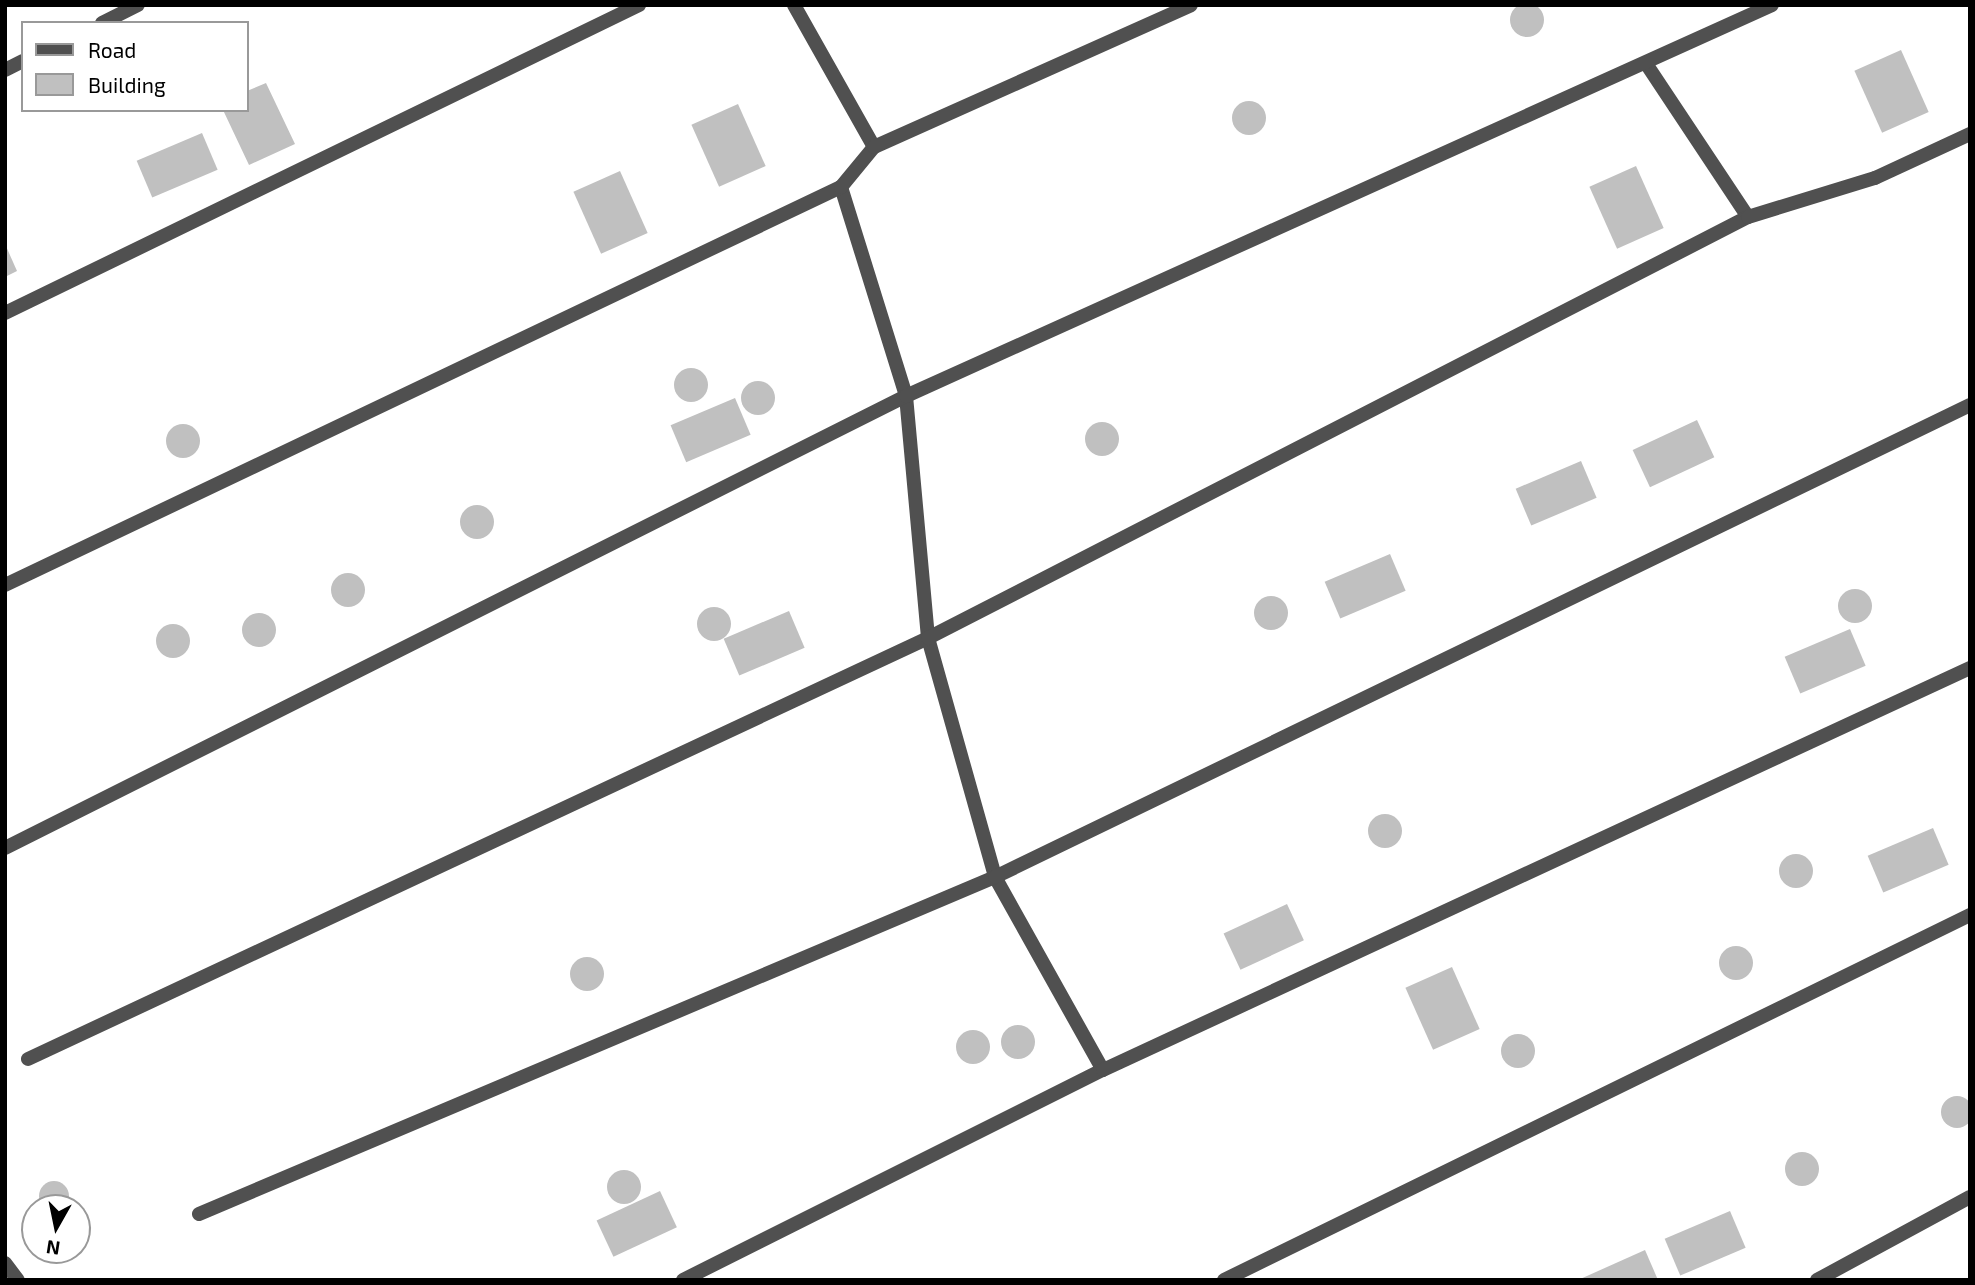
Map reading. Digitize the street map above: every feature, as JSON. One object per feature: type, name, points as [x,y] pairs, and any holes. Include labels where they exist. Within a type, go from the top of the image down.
[{"type":"street","points":[[106,21],[138,5]]},
{"type":"street","points":[[5,313],[639,5]]},
{"type":"street","points":[[794,5],[874,147]]},
{"type":"street","points":[[5,585],[841,187],[874,147],[1191,5]]},
{"type":"street","points":[[5,848],[906,396],[1647,65],[1772,5]]},
{"type":"street","points":[[5,70],[21,62]]},
{"type":"street","points":[[1647,65],[1748,217]]},
{"type":"street","points":[[27,1059],[928,638],[1748,217],[1875,178],[1970,134]]},
{"type":"street","points":[[841,187],[906,396],[928,638],[995,877],[1103,1069]]},
{"type":"street","points":[[199,1214],[995,877],[1970,405]]},
{"type":"street","points":[[683,1280],[1103,1069],[1970,668]]},
{"type":"street","points":[[1224,1280],[1970,915]]},
{"type":"street","points":[[1817,1280],[1970,1197]]},
{"type":"street","points":[[5,1263],[18,1280]]},
{"type":"building","points":[[1527,3],[1539,8],[1544,20],[1539,32],[1527,37],[1515,32],[1510,20],[1515,8]]},
{"type":"building","points":[[1901,50],[1929,112],[1882,133],[1854,71]]},
{"type":"building","points":[[266,83],[295,144],[249,165],[224,112],[248,112],[248,91]]},
{"type":"building","points":[[1249,101],[1261,106],[1266,118],[1261,130],[1249,135],[1237,130],[1232,118],[1237,106]]},
{"type":"building","points":[[738,104],[766,166],[719,187],[691,125]]},
{"type":"building","points":[[202,133],[218,170],[152,198],[137,161]]},
{"type":"building","points":[[1636,166],[1664,228],[1617,249],[1589,187]]},
{"type":"building","points":[[620,171],[648,233],[601,254],[573,192]]},
{"type":"building","points":[[5,244],[17,271],[5,277]]},
{"type":"building","points":[[691,368],[703,373],[708,385],[703,397],[691,402],[679,397],[674,385],[679,373]]},
{"type":"building","points":[[758,381],[770,386],[775,398],[770,410],[758,415],[746,410],[741,398],[746,386]]},
{"type":"building","points":[[735,398],[751,435],[686,462],[671,425]]},
{"type":"building","points":[[1697,420],[1714,457],[1650,487],[1633,450]]},
{"type":"building","points":[[1102,422],[1114,427],[1119,439],[1114,451],[1102,456],[1090,451],[1085,439],[1090,427]]},
{"type":"building","points":[[183,424],[195,429],[200,441],[195,453],[183,458],[171,453],[166,441],[171,429]]},
{"type":"building","points":[[1581,461],[1597,498],[1531,526],[1516,489]]},
{"type":"building","points":[[477,505],[489,510],[494,522],[489,534],[477,539],[465,534],[460,522],[465,510]]},
{"type":"building","points":[[1390,554],[1406,591],[1340,619],[1325,582]]},
{"type":"building","points":[[348,573],[360,578],[365,590],[360,602],[348,607],[336,602],[331,590],[336,578]]},
{"type":"building","points":[[1855,589],[1867,594],[1872,606],[1867,618],[1855,623],[1843,618],[1838,606],[1843,594]]},
{"type":"building","points":[[1271,596],[1283,601],[1288,613],[1283,625],[1271,630],[1259,625],[1254,613],[1259,601]]},
{"type":"building","points":[[714,607],[726,612],[731,624],[726,636],[714,641],[702,636],[697,624],[702,612]]},
{"type":"building","points":[[789,611],[805,648],[739,676],[724,639]]},
{"type":"building","points":[[259,613],[271,618],[276,630],[271,642],[259,647],[247,642],[242,630],[247,618]]},
{"type":"building","points":[[173,624],[185,629],[190,641],[185,653],[173,658],[161,653],[156,641],[161,629]]},
{"type":"building","points":[[1850,629],[1866,666],[1800,694],[1785,657]]},
{"type":"building","points":[[1385,814],[1397,819],[1402,831],[1397,843],[1385,848],[1373,843],[1368,831],[1373,819]]},
{"type":"building","points":[[1933,828],[1949,865],[1883,893],[1868,856]]},
{"type":"building","points":[[1796,854],[1808,859],[1813,871],[1808,883],[1796,888],[1784,883],[1779,871],[1784,859]]},
{"type":"building","points":[[1287,904],[1304,940],[1240,970],[1224,934]]},
{"type":"building","points":[[1736,946],[1748,951],[1753,963],[1748,975],[1736,980],[1724,975],[1719,963],[1724,951]]},
{"type":"building","points":[[587,957],[599,962],[604,974],[599,986],[587,991],[575,986],[570,974],[575,962]]},
{"type":"building","points":[[1452,967],[1480,1029],[1433,1050],[1405,988]]},
{"type":"building","points":[[1018,1025],[1030,1030],[1035,1042],[1030,1054],[1018,1059],[1006,1054],[1001,1042],[1006,1030]]},
{"type":"building","points":[[973,1030],[985,1035],[990,1047],[985,1059],[973,1064],[961,1059],[956,1047],[961,1035]]},
{"type":"building","points":[[1518,1034],[1530,1039],[1535,1051],[1530,1063],[1518,1068],[1506,1063],[1501,1051],[1506,1039]]},
{"type":"building","points":[[1957,1096],[1968,1101],[1973,1112],[1968,1123],[1957,1128],[1946,1123],[1941,1112],[1946,1101]]},
{"type":"building","points":[[1802,1152],[1814,1157],[1819,1169],[1814,1181],[1802,1186],[1790,1181],[1785,1169],[1790,1157]]},
{"type":"building","points":[[624,1170],[636,1175],[641,1187],[636,1199],[624,1204],[612,1199],[607,1187],[612,1175]]},
{"type":"building","points":[[54,1181],[65,1185],[69,1194],[39,1194],[43,1185]]},
{"type":"building","points":[[660,1191],[677,1227],[613,1257],[597,1221]]},
{"type":"building","points":[[1730,1211],[1746,1248],[1680,1276],[1665,1239]]},
{"type":"building","points":[[1645,1250],[1658,1280],[1578,1280]]}]
